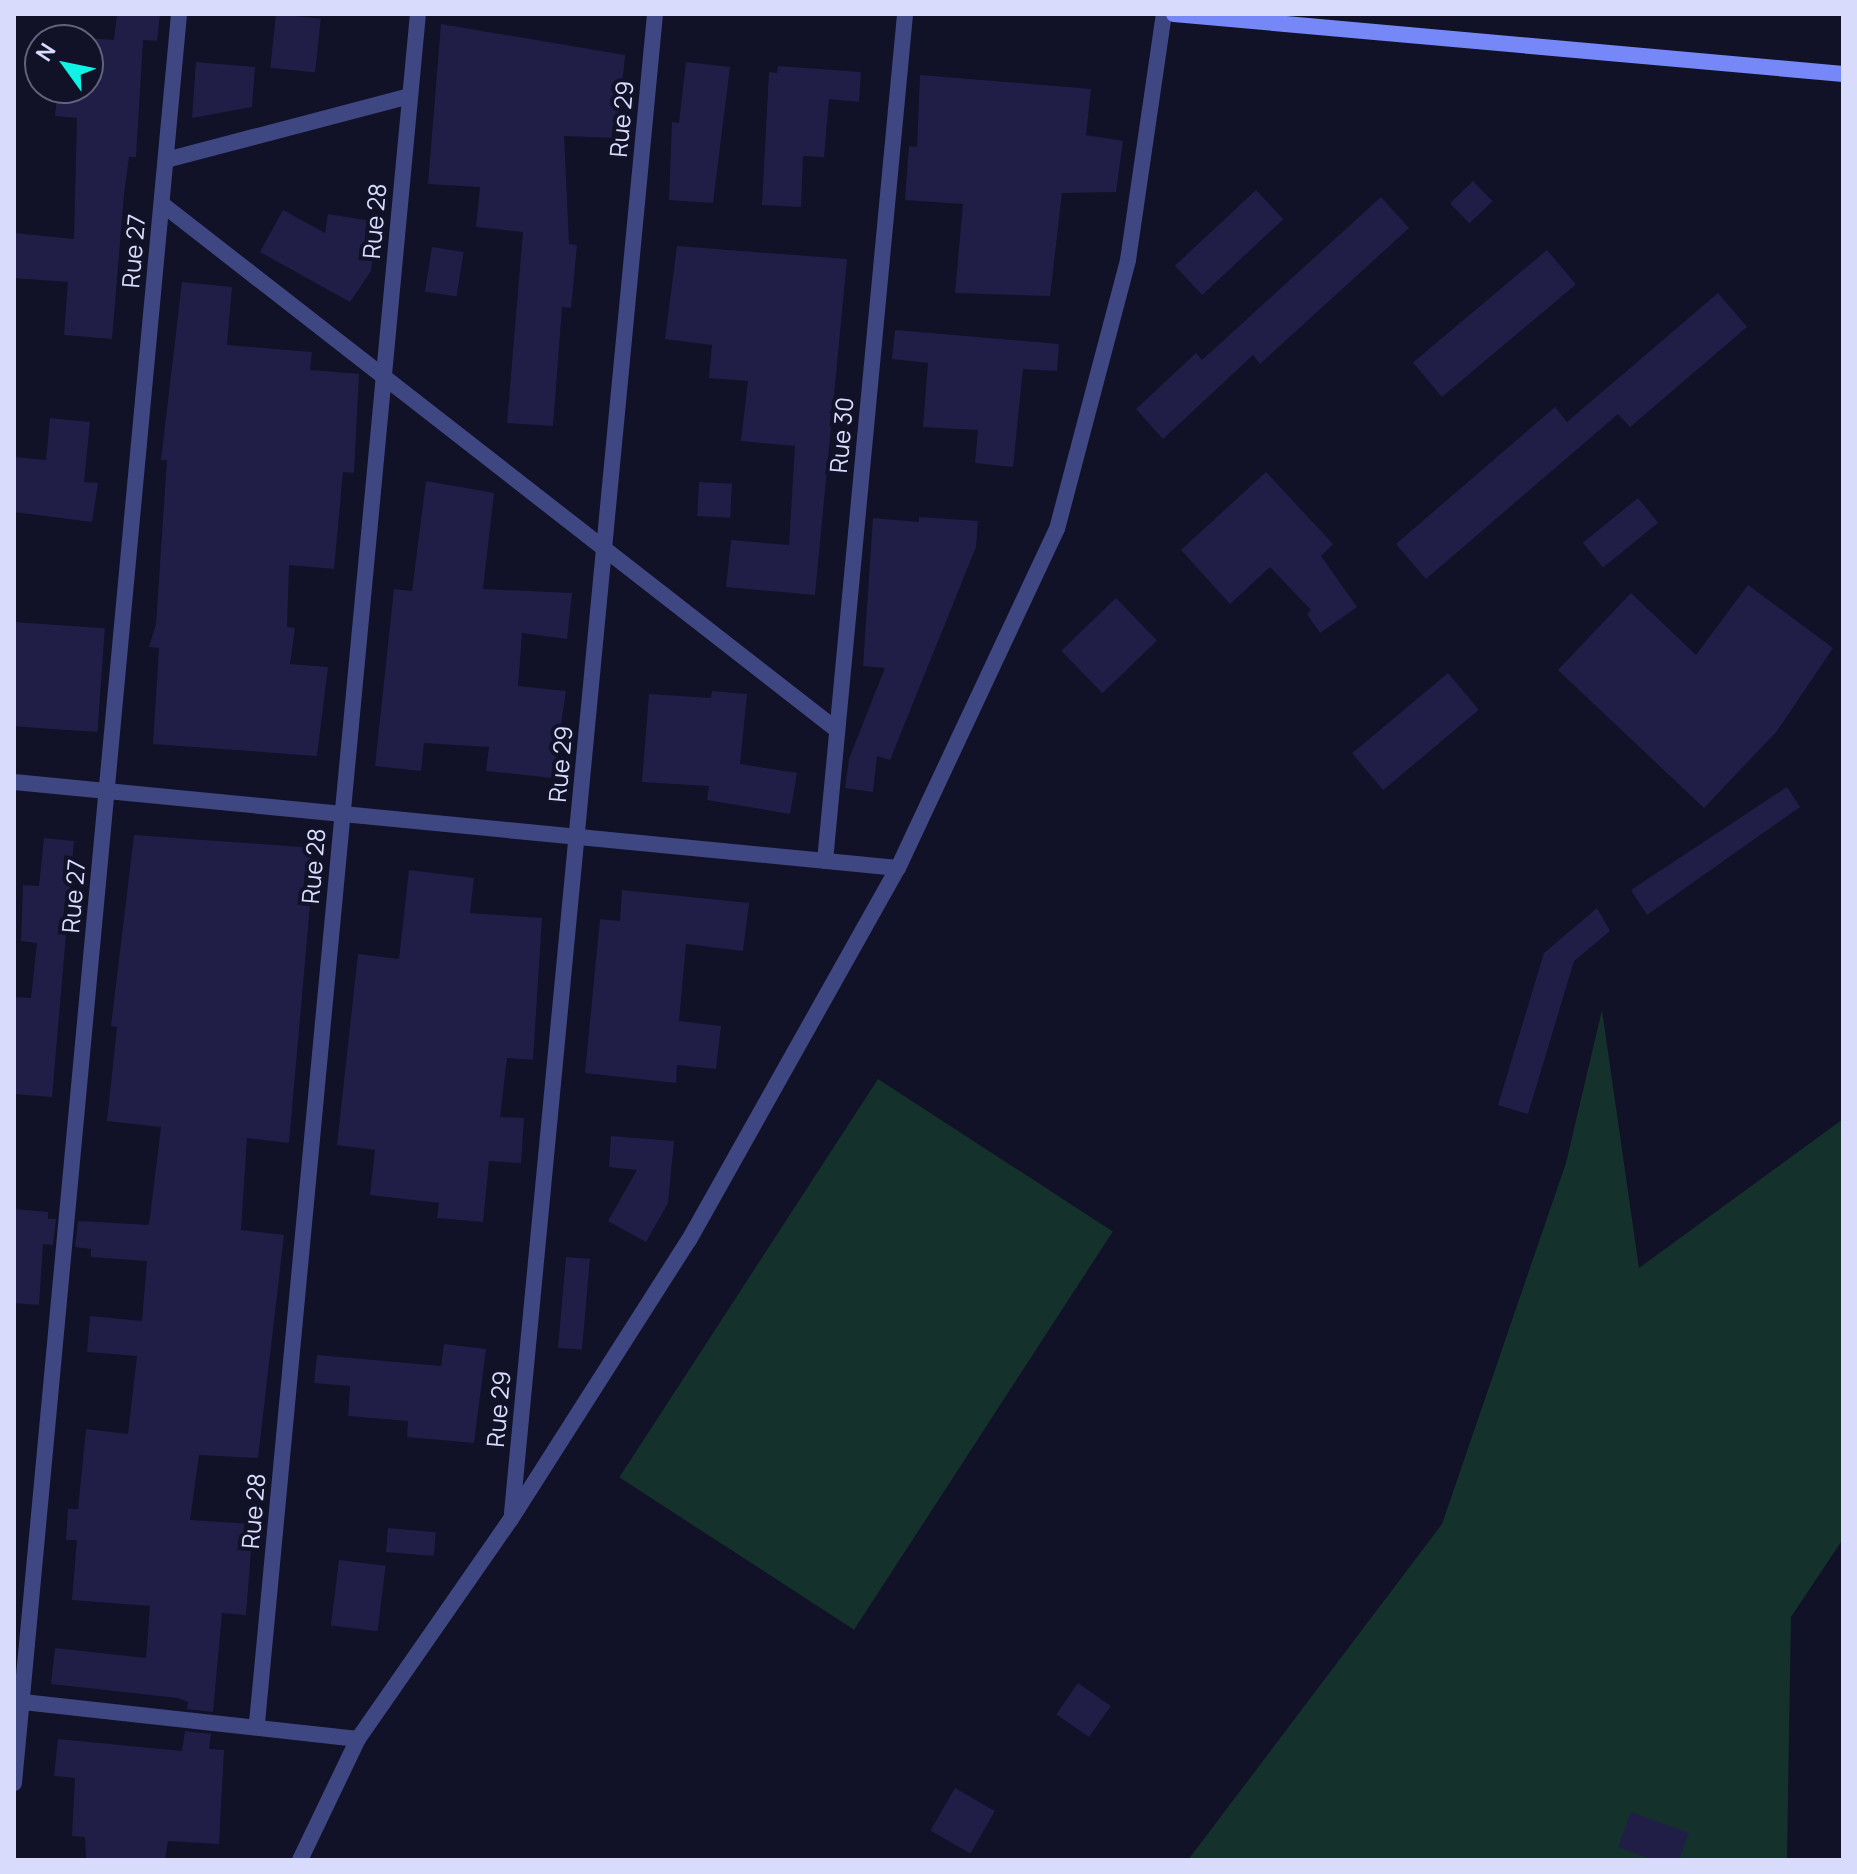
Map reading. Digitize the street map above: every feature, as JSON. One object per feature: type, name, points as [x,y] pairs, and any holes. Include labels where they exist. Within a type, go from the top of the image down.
[{"type":"main road","points":[[1174,14],[1843,74]]},
{"type":"street","name":"Rue 27","points":[[14,1783],[18,1702],[179,14]]},
{"type":"street","name":"Rue 28","points":[[257,1723],[418,14]]},
{"type":"street","name":"Rue 29","points":[[511,1519],[655,14]]},
{"type":"street","name":"Rue 30","points":[[825,861],[905,14]]},
{"type":"street","points":[[300,1860],[358,1739],[511,1519],[689,1240],[898,868],[1057,529],[1128,260],[1164,14]]},
{"type":"street","points":[[166,160],[410,96]]},
{"type":"street","points":[[162,204],[837,730]]},
{"type":"street","points":[[14,782],[898,868]]},
{"type":"street","points":[[18,1702],[257,1723],[358,1739]]},
{"type":"green space","points":[[1602,1010],[1639,1268],[1843,1119],[1843,1539],[1791,1617],[1787,1860],[1188,1860],[1442,1524],[1566,1163]]},
{"type":"green space","points":[[878,1079],[1113,1231],[854,1630],[619,1477]]},
{"type":"building","points":[[117,14],[160,14],[157,41],[143,40],[136,157],[129,157],[124,194],[112,339],[64,335],[68,282],[14,278],[14,233],[74,239],[77,118],[55,116],[56,104],[104,104],[104,39],[114,40]]},
{"type":"building","points":[[276,14],[321,19],[315,72],[270,68]]},
{"type":"building","points":[[441,24],[625,55],[617,138],[564,136],[569,244],[577,245],[571,308],[562,307],[553,426],[507,423],[523,232],[476,227],[480,187],[428,184]]},
{"type":"building","points":[[196,62],[255,67],[252,107],[192,118]]},
{"type":"building","points":[[686,62],[730,67],[713,203],[669,200],[672,122],[679,123]]},
{"type":"building","points":[[778,66],[861,72],[859,102],[829,99],[824,157],[803,156],[801,207],[762,205],[769,72],[777,73]]},
{"type":"building","points":[[920,75],[1091,89],[1086,135],[1123,141],[1116,192],[1062,193],[1050,296],[955,293],[963,204],[905,200],[909,146],[917,147]]},
{"type":"building","points":[[1473,181],[1492,201],[1469,223],[1450,203]]},
{"type":"building","points":[[1256,190],[1283,219],[1202,295],[1175,266]]},
{"type":"building","points":[[1381,197],[1409,228],[1260,364],[1253,355],[1163,439],[1136,409],[1196,353],[1202,360]]},
{"type":"building","points":[[283,210],[325,233],[328,214],[378,222],[371,271],[350,302],[260,252]]},
{"type":"building","points":[[677,246],[847,259],[815,595],[726,587],[731,540],[789,545],[795,446],[741,441],[748,381],[709,378],[712,345],[665,339]]},
{"type":"building","points":[[432,247],[464,252],[457,296],[425,291]]},
{"type":"building","points":[[1547,250],[1576,284],[1442,397],[1413,362]]},
{"type":"building","points":[[182,282],[232,287],[227,345],[312,352],[310,370],[359,374],[354,473],[343,472],[334,569],[289,565],[287,627],[295,628],[290,664],[328,667],[317,756],[153,744],[159,648],[149,647],[156,624],[167,460],[161,460]]},
{"type":"building","points":[[1718,293],[1747,327],[1630,427],[1618,414],[1426,579],[1396,544],[1555,407],[1567,422]]},
{"type":"building","points":[[895,330],[1059,344],[1057,371],[1023,369],[1013,467],[975,463],[978,430],[923,427],[928,363],[892,359]]},
{"type":"building","points":[[50,418],[90,422],[84,482],[98,483],[92,522],[14,512],[14,457],[46,460]]},
{"type":"building","points":[[1266,472],[1333,544],[1321,556],[1357,607],[1320,633],[1307,614],[1311,610],[1270,567],[1230,604],[1181,550]]},
{"type":"building","points":[[426,481],[494,493],[483,589],[572,593],[567,639],[522,633],[518,686],[566,691],[553,778],[486,771],[489,747],[424,743],[421,771],[375,766],[394,589],[412,591]]},
{"type":"building","points":[[699,482],[732,484],[730,518],[697,516]]},
{"type":"building","points":[[1638,498],[1658,523],[1603,568],[1583,543]]},
{"type":"building","points":[[919,517],[978,521],[976,547],[890,760],[877,756],[873,792],[845,788],[849,759],[885,668],[863,666],[873,518],[919,522]]},
{"type":"building","points":[[1748,585],[1833,648],[1777,731],[1704,808],[1558,670],[1631,593],[1696,655]]},
{"type":"building","points":[[1116,598],[1157,640],[1102,693],[1061,651]]},
{"type":"building","points":[[14,622],[105,628],[98,732],[14,726]]},
{"type":"building","points":[[1448,673],[1479,710],[1383,790],[1352,753]]},
{"type":"building","points":[[712,691],[747,694],[740,764],[797,773],[790,814],[707,800],[709,786],[642,782],[649,694],[711,698]]},
{"type":"building","points":[[1787,787],[1800,807],[1647,915],[1631,890]]},
{"type":"building","points":[[134,835],[315,848],[289,1143],[247,1138],[241,1230],[284,1235],[258,1458],[199,1455],[190,1520],[253,1524],[246,1615],[222,1613],[213,1712],[187,1709],[188,1702],[178,1698],[51,1684],[55,1648],[146,1658],[150,1606],[72,1600],[77,1540],[66,1540],[68,1509],[78,1509],[86,1429],[128,1434],[137,1356],[87,1352],[90,1316],[142,1321],[147,1261],[91,1257],[91,1249],[75,1247],[78,1221],[149,1225],[161,1127],[107,1121],[117,1027],[111,1026]]},
{"type":"building","points":[[44,838],[74,841],[52,1097],[14,1094],[14,997],[31,998],[37,943],[21,941],[23,885],[39,886]]},
{"type":"building","points":[[409,870],[474,878],[470,913],[542,918],[533,1060],[507,1058],[500,1117],[524,1118],[521,1163],[489,1161],[483,1222],[437,1218],[439,1203],[370,1195],[375,1150],[337,1145],[358,954],[399,959]]},
{"type":"building","points":[[622,890],[749,903],[743,951],[686,944],[679,1021],[721,1026],[716,1069],[677,1065],[676,1083],[585,1073],[600,919],[620,921]]},
{"type":"building","points":[[1597,908],[1610,931],[1574,961],[1528,1114],[1498,1105],[1544,953]]},
{"type":"building","points":[[611,1136],[674,1141],[668,1203],[646,1242],[608,1221],[637,1170],[609,1167]]},
{"type":"building","points":[[14,1209],[48,1212],[48,1219],[56,1219],[53,1245],[43,1244],[39,1305],[14,1303]]},
{"type":"building","points":[[566,1257],[590,1259],[582,1350],[558,1348]]},
{"type":"building","points":[[444,1344],[486,1349],[474,1443],[407,1437],[408,1421],[348,1416],[350,1386],[314,1383],[317,1355],[441,1366]]},
{"type":"building","points":[[388,1528],[436,1532],[434,1556],[386,1552]]},
{"type":"building","points":[[339,1560],[386,1566],[378,1631],[331,1626]]},
{"type":"building","points":[[1078,1683],[1111,1706],[1089,1737],[1056,1714]]},
{"type":"building","points":[[185,1731],[211,1734],[209,1749],[224,1750],[219,1844],[168,1841],[165,1860],[86,1860],[85,1837],[72,1836],[75,1778],[54,1776],[58,1739],[182,1751]]},
{"type":"building","points":[[955,1788],[995,1811],[970,1853],[930,1830]]},
{"type":"building","points":[[1631,1812],[1689,1833],[1679,1860],[1654,1860],[1618,1847]]}]
